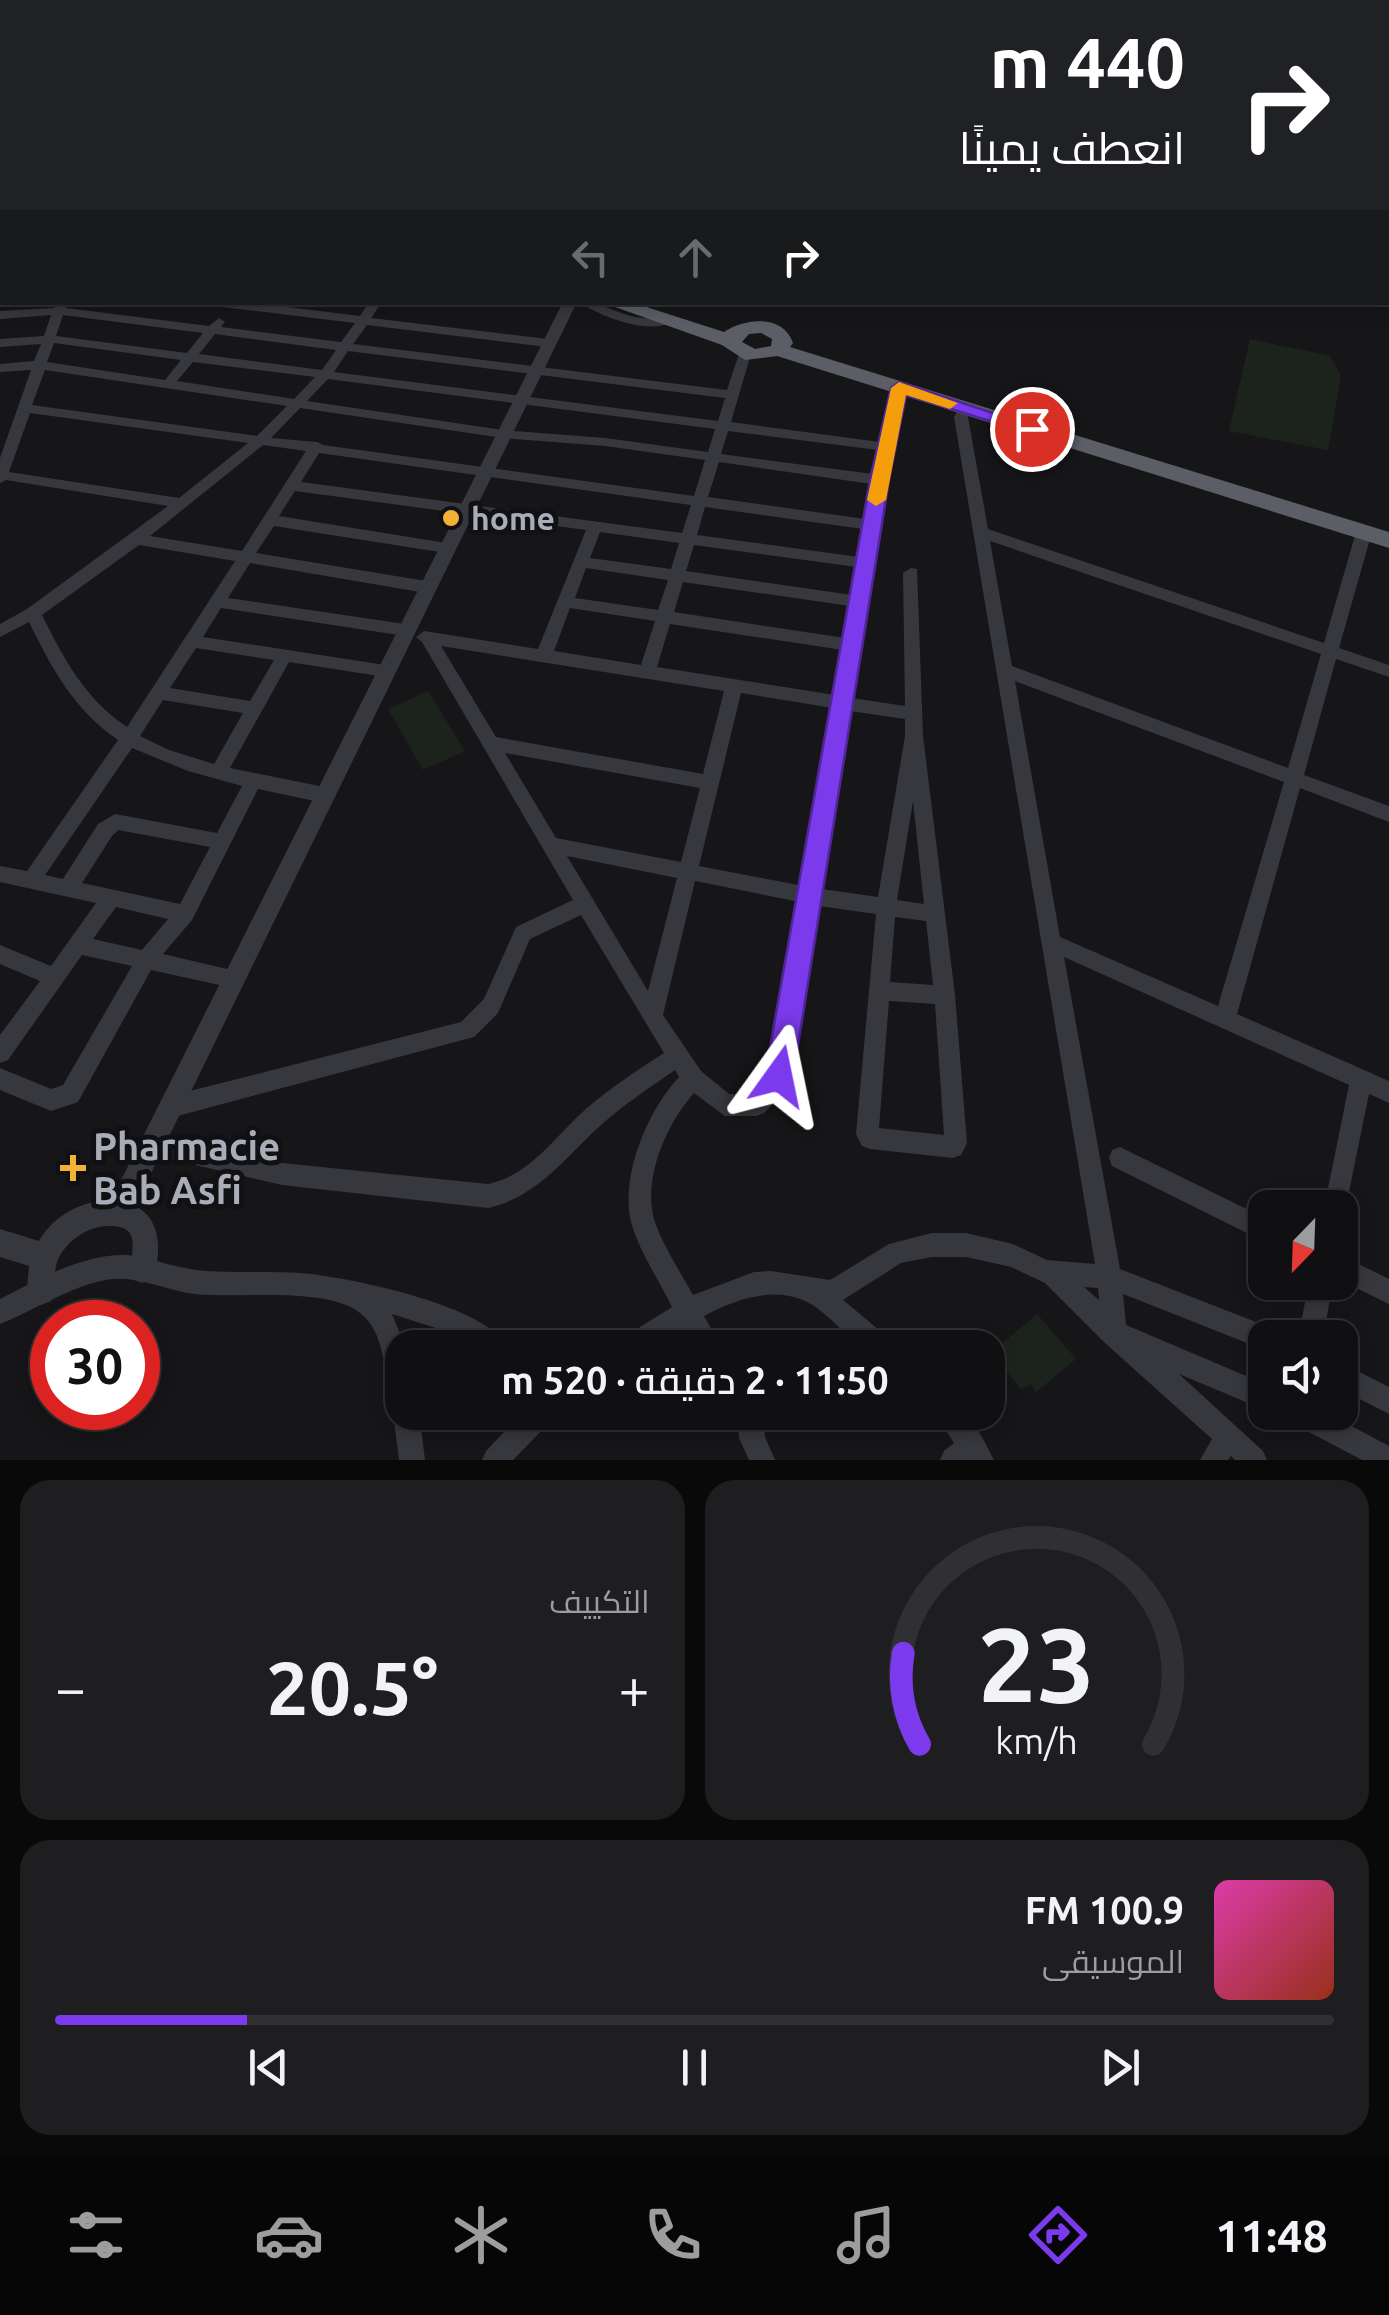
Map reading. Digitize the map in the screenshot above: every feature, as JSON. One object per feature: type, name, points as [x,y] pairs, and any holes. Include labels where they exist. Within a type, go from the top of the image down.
[{"type":"highway","points":[[619,305],[737,343]]},
{"type":"highway","points":[[643,305],[766,356],[781,347],[899,388],[1389,540]]},
{"type":"highway","points":[[737,343],[744,328],[764,326],[780,334],[781,347]]},
{"type":"street","points":[[103,316],[110,305]]},
{"type":"street","points":[[168,384],[232,305]]},
{"type":"street","points":[[241,305],[546,344]]},
{"type":"street","points":[[0,631],[33,613],[136,539],[262,439],[325,375],[374,305]]},
{"type":"street","points":[[119,1210],[568,305]]},
{"type":"street","points":[[592,305],[638,322],[668,321]]},
{"type":"street","points":[[59,306],[0,477],[182,503]]},
{"type":"street","points":[[0,315],[59,306],[103,316],[342,348],[734,395]]},
{"type":"street","points":[[0,343],[49,340],[888,447]]},
{"type":"street","points":[[500,367],[513,340]]},
{"type":"street","points":[[647,673],[734,395],[737,343]]},
{"type":"street","points":[[0,368],[40,365],[502,434],[605,442],[879,480]]},
{"type":"street","points":[[429,640],[652,1017],[693,1078],[725,1105],[756,1104],[772,1088],[784,1061],[879,480],[899,388]]},
{"type":"street","points":[[25,408],[872,525]]},
{"type":"street","points":[[966,408],[961,417],[1109,1277],[1114,1334]]},
{"type":"street","points":[[0,428],[18,426]]},
{"type":"street","points":[[32,880],[130,737],[317,446]]},
{"type":"street","points":[[292,486],[866,563]]},
{"type":"street","points":[[270,520],[446,548]]},
{"type":"street","points":[[543,657],[595,526]]},
{"type":"street","points":[[980,532],[1389,671]]},
{"type":"street","points":[[1224,1019],[1364,532]]},
{"type":"street","points":[[136,539],[426,587]]},
{"type":"street","points":[[582,562],[860,602]]},
{"type":"street","points":[[911,572],[914,736],[944,995],[954,1147],[867,1136],[886,907],[914,736]]},
{"type":"street","points":[[218,602],[406,628],[429,640],[914,714]]},
{"type":"street","points":[[566,602],[853,645]]},
{"type":"street","points":[[33,613],[83,700],[100,718],[146,750],[324,795]]},
{"type":"street","points":[[192,641],[385,671]]},
{"type":"street","points":[[218,771],[285,655]]},
{"type":"street","points":[[1004,670],[1389,814]]},
{"type":"street","points":[[652,1017],[734,686]]},
{"type":"street","points":[[158,694],[255,708]]},
{"type":"street","points":[[490,743],[712,783]]},
{"type":"street","points":[[0,1079],[51,1100],[70,1094],[147,960],[185,914],[254,780]]},
{"type":"street","points":[[68,888],[105,830],[119,822],[223,842]]},
{"type":"street","points":[[70,823],[105,830]]},
{"type":"street","points":[[552,845],[812,896],[936,914]]},
{"type":"street","points":[[0,874],[185,914]]},
{"type":"street","points":[[0,1053],[112,897]]},
{"type":"street","points":[[170,1107],[467,1030],[492,1006],[523,933],[586,904]]},
{"type":"street","points":[[1049,941],[1389,1092]]},
{"type":"street","points":[[78,945],[233,979]]},
{"type":"street","points":[[0,954],[54,977]]},
{"type":"street","points":[[880,992],[944,995]]},
{"type":"street","points":[[151,1146],[282,1174],[503,1195],[523,1186],[598,1112],[680,1055]]},
{"type":"street","points":[[693,1078],[678,1090],[660,1120],[640,1210],[647,1234],[698,1330]]},
{"type":"street","points":[[1340,1190],[1362,1080]]},
{"type":"street","points":[[1120,1158],[1248,1222]]},
{"type":"street","points":[[41,1290],[45,1258],[66,1227],[84,1216],[119,1210],[132,1216],[142,1227],[146,1241],[142,1269]]},
{"type":"street","points":[[0,1243],[45,1258]]},
{"type":"street","points":[[658,1330],[686,1312],[757,1284],[833,1292],[897,1252],[932,1245],[986,1247],[1051,1273],[1109,1277],[1248,1331]]},
{"type":"street","points":[[0,1312],[41,1290],[106,1268],[142,1269],[196,1282],[350,1293],[399,1302],[467,1330]]},
{"type":"street","points":[[1051,1273],[1254,1460]]},
{"type":"street","points":[[1358,1277],[1389,1292]]},
{"type":"street","points":[[814,1292],[859,1330]]},
{"type":"street","points":[[350,1293],[380,1316],[389,1330]]},
{"type":"street","points":[[1114,1334],[1248,1390]]},
{"type":"street","points":[[1358,1385],[1389,1401]]},
{"type":"street","points":[[408,1430],[412,1460]]},
{"type":"street","points":[[496,1460],[525,1430]]},
{"type":"street","points":[[752,1430],[762,1460]]},
{"type":"street","points":[[957,1430],[969,1455]]},
{"type":"street","points":[[1332,1430],[1389,1460]]},
{"type":"street","points":[[1214,1460],[1228,1437]]},
{"type":"shaded area","points":[[1250,339],[1330,356],[1341,376],[1328,450],[1229,431]]},
{"type":"shaded area","points":[[428,691],[465,751],[423,770],[388,709]]},
{"type":"shaded area","points":[[1037,1314],[1076,1359],[1036,1392],[1031,1384],[1021,1389],[1005,1370],[1005,1341]]},
{"type":"slow traffic","points":[[876,500],[899,388],[950,403]]},
{"type":"place","name":"home","points":[[451,518]]},
{"type":"place","name":"Pharmacie Bab Asfi","points":[[73,1168]]},
{"type":"route","points":[[779,1076],[879,480],[899,388],[1032,429]]}]
